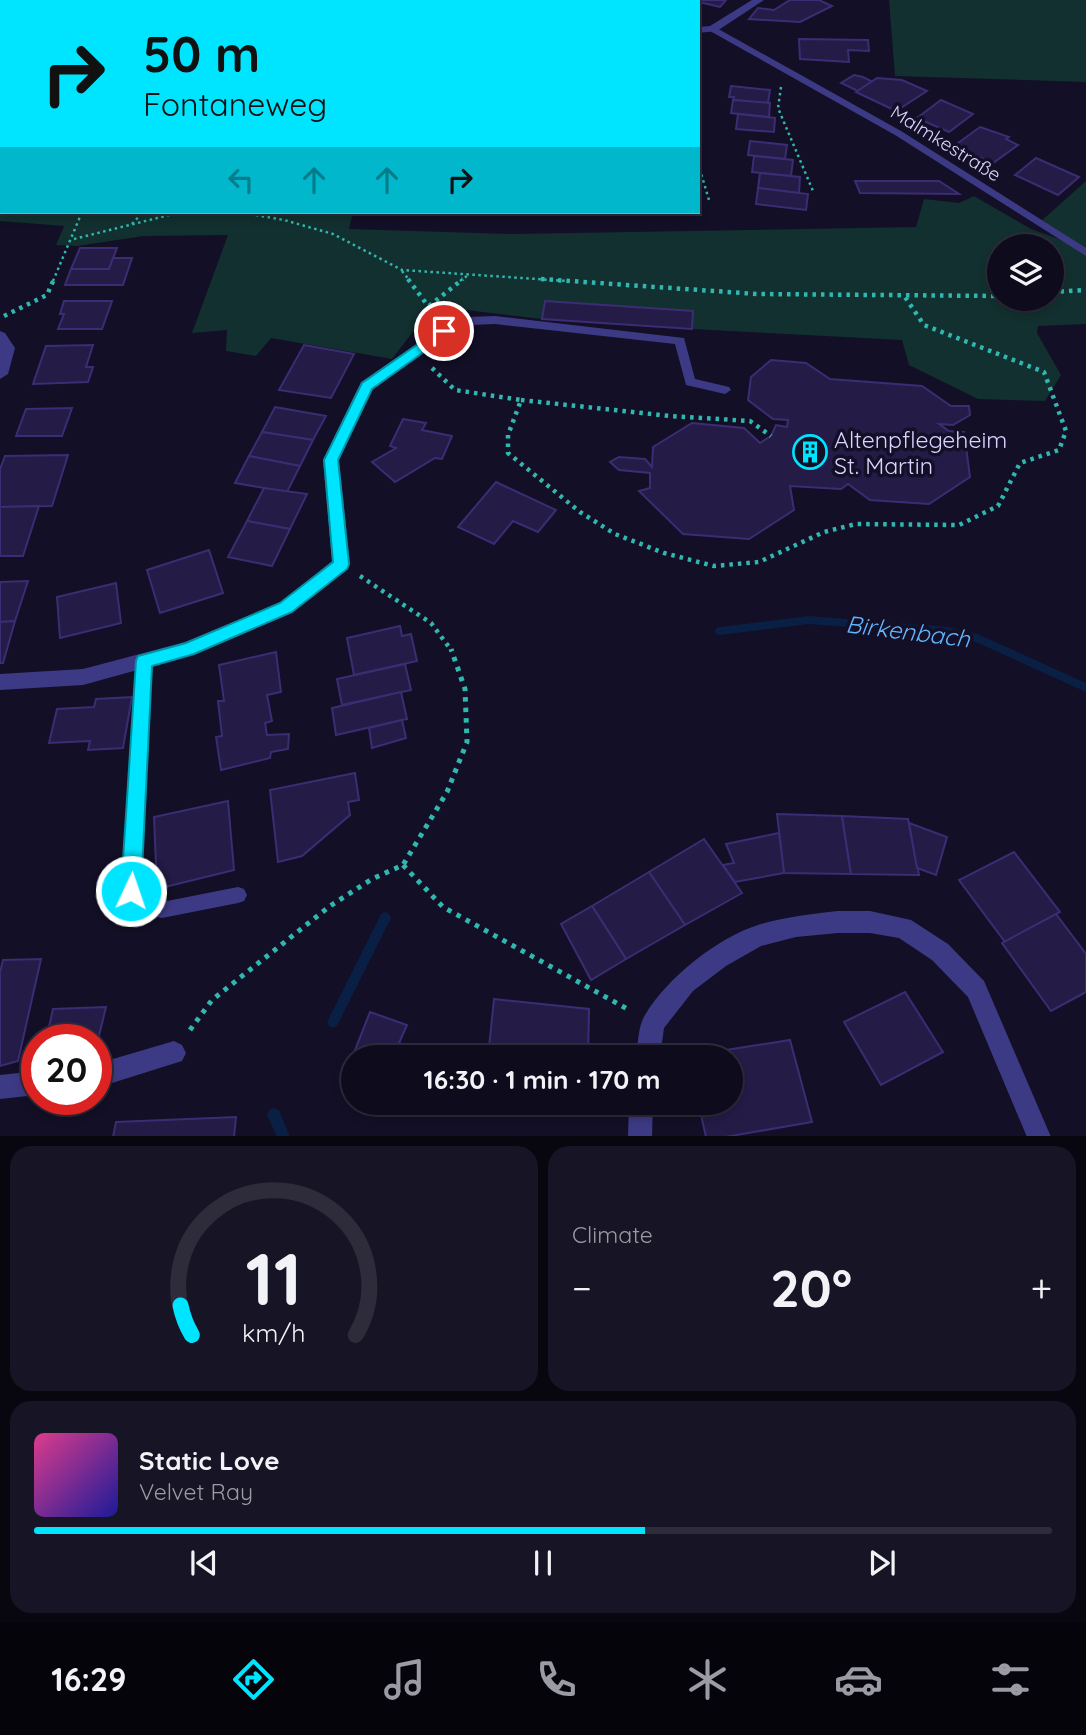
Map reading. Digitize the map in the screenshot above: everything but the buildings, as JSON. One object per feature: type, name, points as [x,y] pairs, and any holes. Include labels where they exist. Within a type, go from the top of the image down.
[{"type":"street","points":[[700,30],[713,29],[759,0]]},
{"type":"street","points":[[0,682],[83,677],[188,649],[286,608],[341,564],[331,460],[366,386],[444,331]]},
{"type":"street","points":[[0,336],[8,348],[0,374]]},
{"type":"street","points":[[650,1045],[653,1023],[685,983],[718,958],[757,936],[796,926],[838,922],[870,922],[903,928],[940,952],[976,989],[1039,1136]]},
{"type":"street","points":[[112,1071],[174,1053]]},
{"type":"street","points":[[0,1087],[21,1085]]},
{"type":"street","points":[[640,1136],[641,1115]]},
{"type":"lane","name":"Malmkestraße","points":[[713,29],[898,133],[1086,253]]},
{"type":"lane","points":[[444,331],[469,321],[495,320],[680,341],[690,383],[725,390]]},
{"type":"lane","points":[[144,661],[131,891],[143,907],[162,910],[238,895]]},
{"type":"path","points":[[784,69],[778,108],[813,191]]},
{"type":"path","points":[[700,170],[709,200]]},
{"type":"path","points":[[0,318],[47,295],[81,214]]},
{"type":"path","points":[[131,224],[141,214]]},
{"type":"path","points":[[73,239],[172,214]]},
{"type":"path","points":[[250,214],[284,220],[333,234],[402,270],[757,294],[987,296]]},
{"type":"path","points":[[402,270],[444,331]]},
{"type":"path","points":[[429,306],[468,275]]},
{"type":"path","points":[[1064,291],[1086,290]]},
{"type":"path","points":[[521,400],[508,435],[508,453],[580,512],[615,534],[664,553],[714,566],[759,562],[824,532],[856,524],[959,525],[998,506],[1020,463],[1059,450],[1066,431],[1044,372],[924,325],[905,297]]},
{"type":"path","points":[[416,352],[456,390],[670,416],[750,421],[771,436]]},
{"type":"path","points":[[174,1053],[212,1000],[330,906],[372,879],[403,865],[447,792],[467,742],[465,690],[452,650],[431,623],[341,564]]},
{"type":"path","points":[[403,865],[443,907],[653,1023]]},
{"type":"green space","points":[[889,0],[1086,0],[1086,82],[895,76]]},
{"type":"green space","points":[[1086,181],[1086,324],[1038,326],[1037,333],[1061,375],[1045,401],[978,399],[909,365],[902,340],[692,329],[692,311],[545,301],[542,319],[458,309],[425,316],[392,359],[271,338],[256,356],[226,351],[227,330],[192,333],[228,235],[144,236],[77,246],[56,245],[64,226],[0,221],[0,214],[353,214],[349,229],[511,234],[916,227],[924,199],[959,203],[974,196],[1031,229],[1045,234],[987,234],[987,311],[1064,311],[1064,241],[1067,242],[1064,234],[1056,234],[1040,222]]},
{"type":"waterway","name":"Birkenbach","points":[[720,631],[809,620],[948,631],[978,638],[1086,688]]},
{"type":"waterway","name":"Birkenbach","points":[[333,1022],[385,918]]},
{"type":"waterway","name":"Birkenbach","points":[[274,1115],[284,1136]]},
{"type":"place","name":"Altenpflegeheim St. Martin","points":[[810,452]]},
{"type":"route","points":[[131,891],[144,661],[188,649],[286,608],[341,564],[331,460],[366,386],[444,331]]}]
